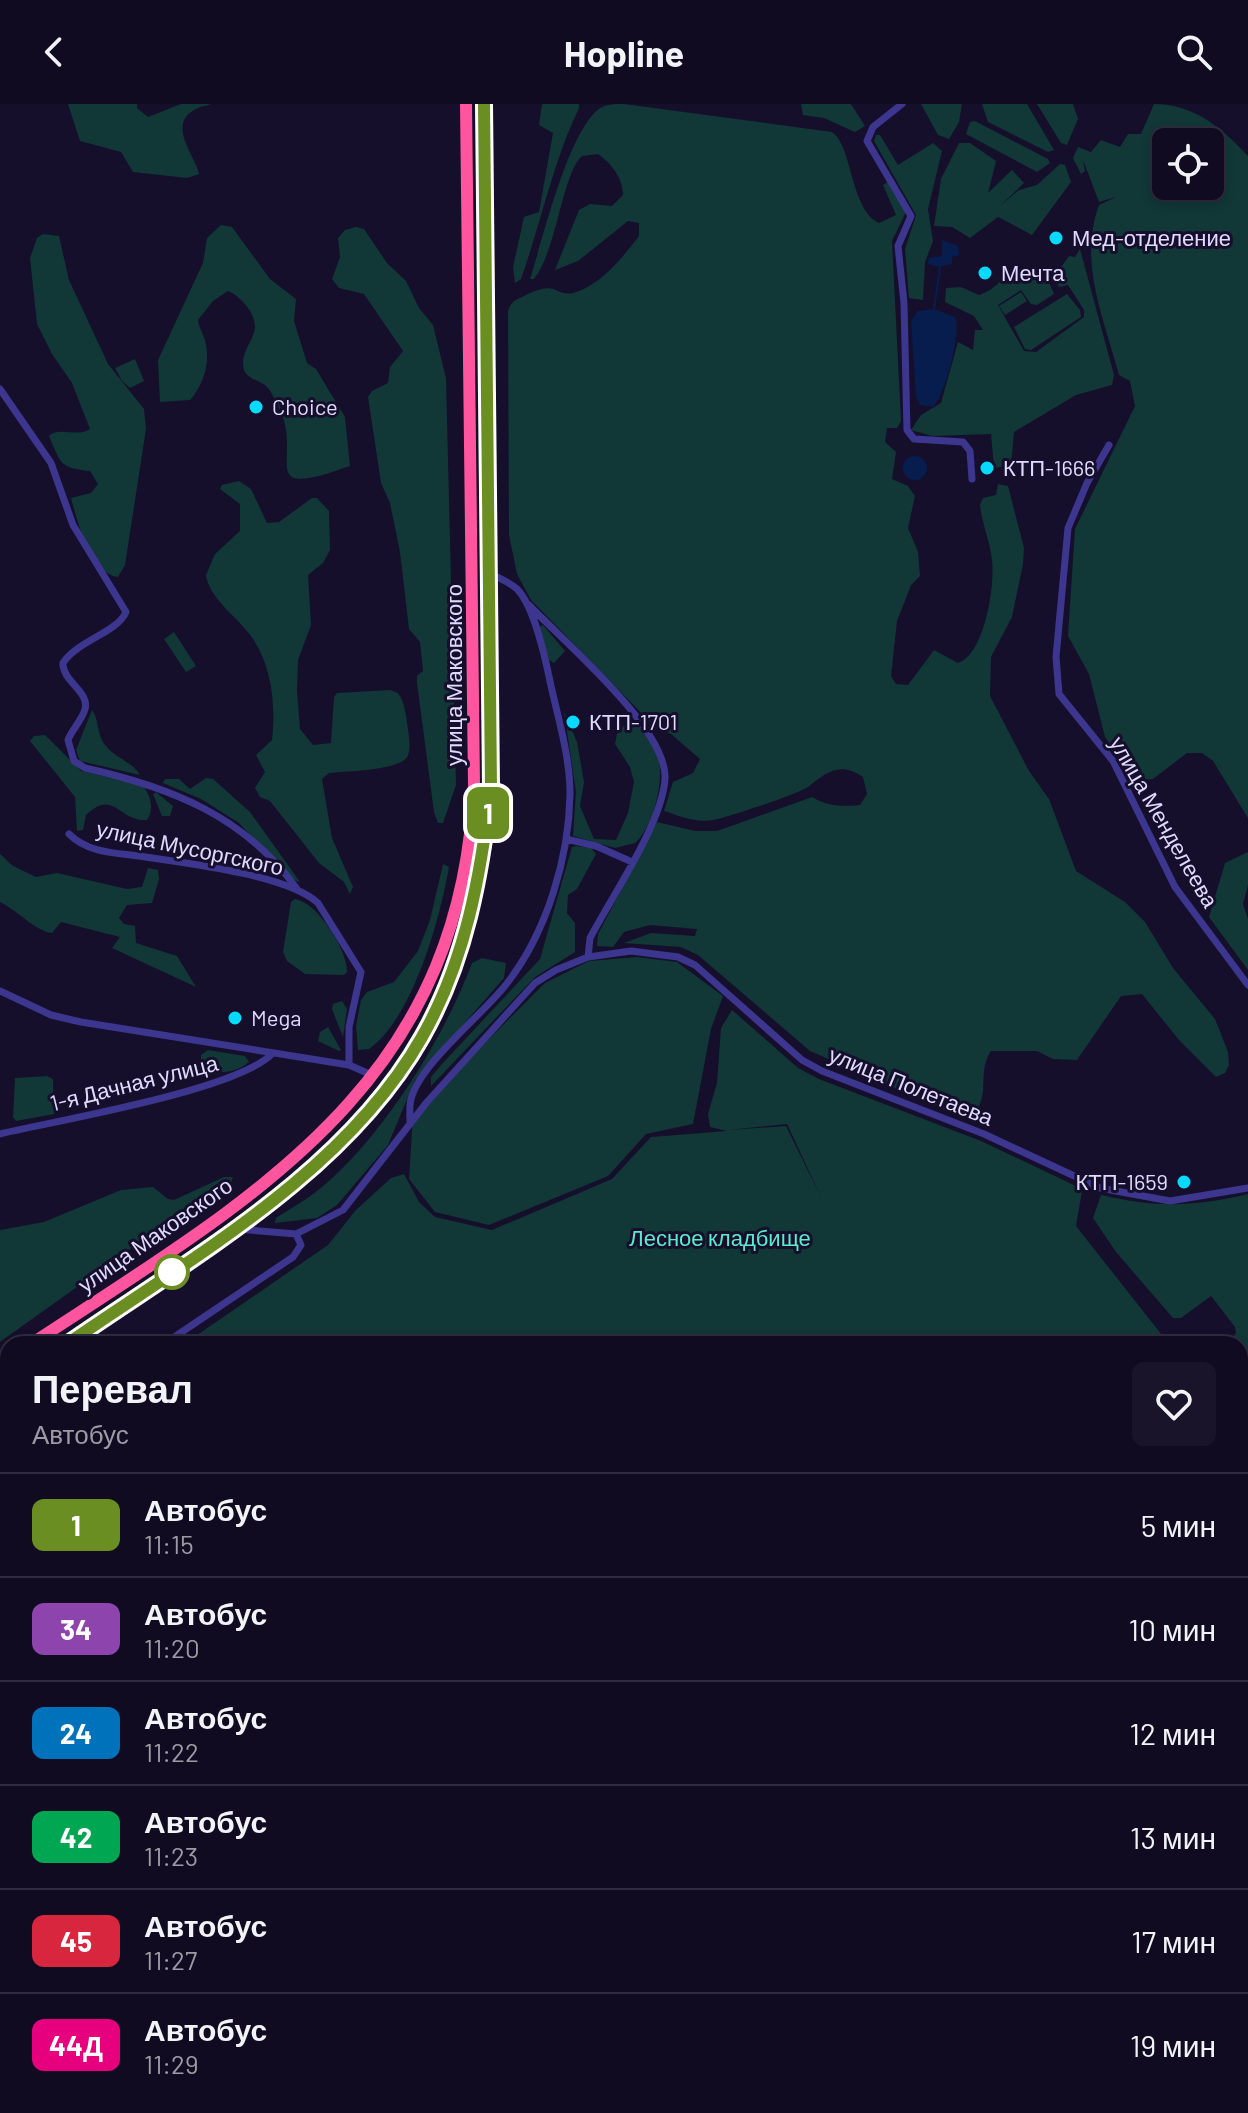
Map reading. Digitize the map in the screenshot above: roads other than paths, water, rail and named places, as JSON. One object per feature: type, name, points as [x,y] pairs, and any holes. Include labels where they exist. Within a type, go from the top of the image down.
[{"type":"highway","name":"улица Маковского","points":[[43,1336],[289,1165],[334,1123],[374,1076],[408,1026],[431,977],[458,901],[473,819],[473,507],[466,104]]},
{"type":"highway","name":"улица Маковского","points":[[78,1336],[304,1177],[351,1130],[422,1038],[446,987],[472,911],[483,859],[491,787],[484,104]]},
{"type":"street","points":[[902,104],[871,128],[867,144],[911,216],[898,246],[908,434],[914,439],[937,443],[963,442],[970,451],[972,479]]},
{"type":"street","points":[[0,389],[51,463],[73,525],[126,612],[123,620],[87,641],[63,663],[63,672],[85,702],[86,710],[68,740],[74,761],[85,768],[167,791],[228,819],[258,843],[297,889]]},
{"type":"street","name":"улица Менделеева","points":[[1109,445],[1068,528],[1056,657],[1059,694],[1113,761],[1175,887],[1248,985]]},
{"type":"street","points":[[491,574],[516,588],[528,604],[638,715],[662,752],[665,782],[655,815],[590,938],[588,957]]},
{"type":"street","points":[[410,1123],[411,1100],[428,1070],[507,984],[524,959],[553,892],[566,839],[570,793],[567,761],[550,681],[528,604]]},
{"type":"street","name":"улица Мусоргского","points":[[69,834],[102,851],[169,861],[297,889],[318,903],[361,972],[349,1027],[349,1065]]},
{"type":"street","points":[[566,839],[596,846],[632,862]]},
{"type":"street","name":"улица Полетаева","points":[[296,1234],[343,1210],[410,1123],[535,983],[588,957],[631,951],[678,957],[695,965],[812,1065],[984,1134],[1100,1188],[1170,1201],[1248,1188]]},
{"type":"street","points":[[0,991],[51,1015],[81,1022],[349,1065],[374,1076]]},
{"type":"street","name":"1-я Дачная улица","points":[[0,1134],[225,1080],[264,1062],[272,1054]]},
{"type":"street","points":[[176,1336],[293,1257],[301,1245],[296,1234],[233,1228]]},
{"type":"water","points":[[942,240],[958,246],[959,255],[952,257],[952,264],[939,267],[928,264],[929,258],[942,256]]},
{"type":"water","points":[[934,309],[955,317],[957,324],[947,377],[933,407],[920,405],[916,397],[911,321],[918,311]]},
{"type":"water","points":[[915,456],[924,459],[927,468],[924,477],[915,480],[906,477],[903,468],[906,459]]},
{"type":"waterway","points":[[934,309],[940,267]]},
{"type":"place","name":"Мед-отделение","points":[[1056,238]]},
{"type":"place","name":"Мечта","points":[[985,273]]},
{"type":"place","name":"Choice","points":[[256,407]]},
{"type":"place","name":"КТП-1666","points":[[987,468]]},
{"type":"place","name":"КТП-1701","points":[[573,722]]},
{"type":"place","name":"Mega","points":[[235,1018]]},
{"type":"place","name":"КТП-1659","points":[[1184,1182]]},
{"type":"park label","name":"Лесное кладбище","points":[[720,1238]]}]
